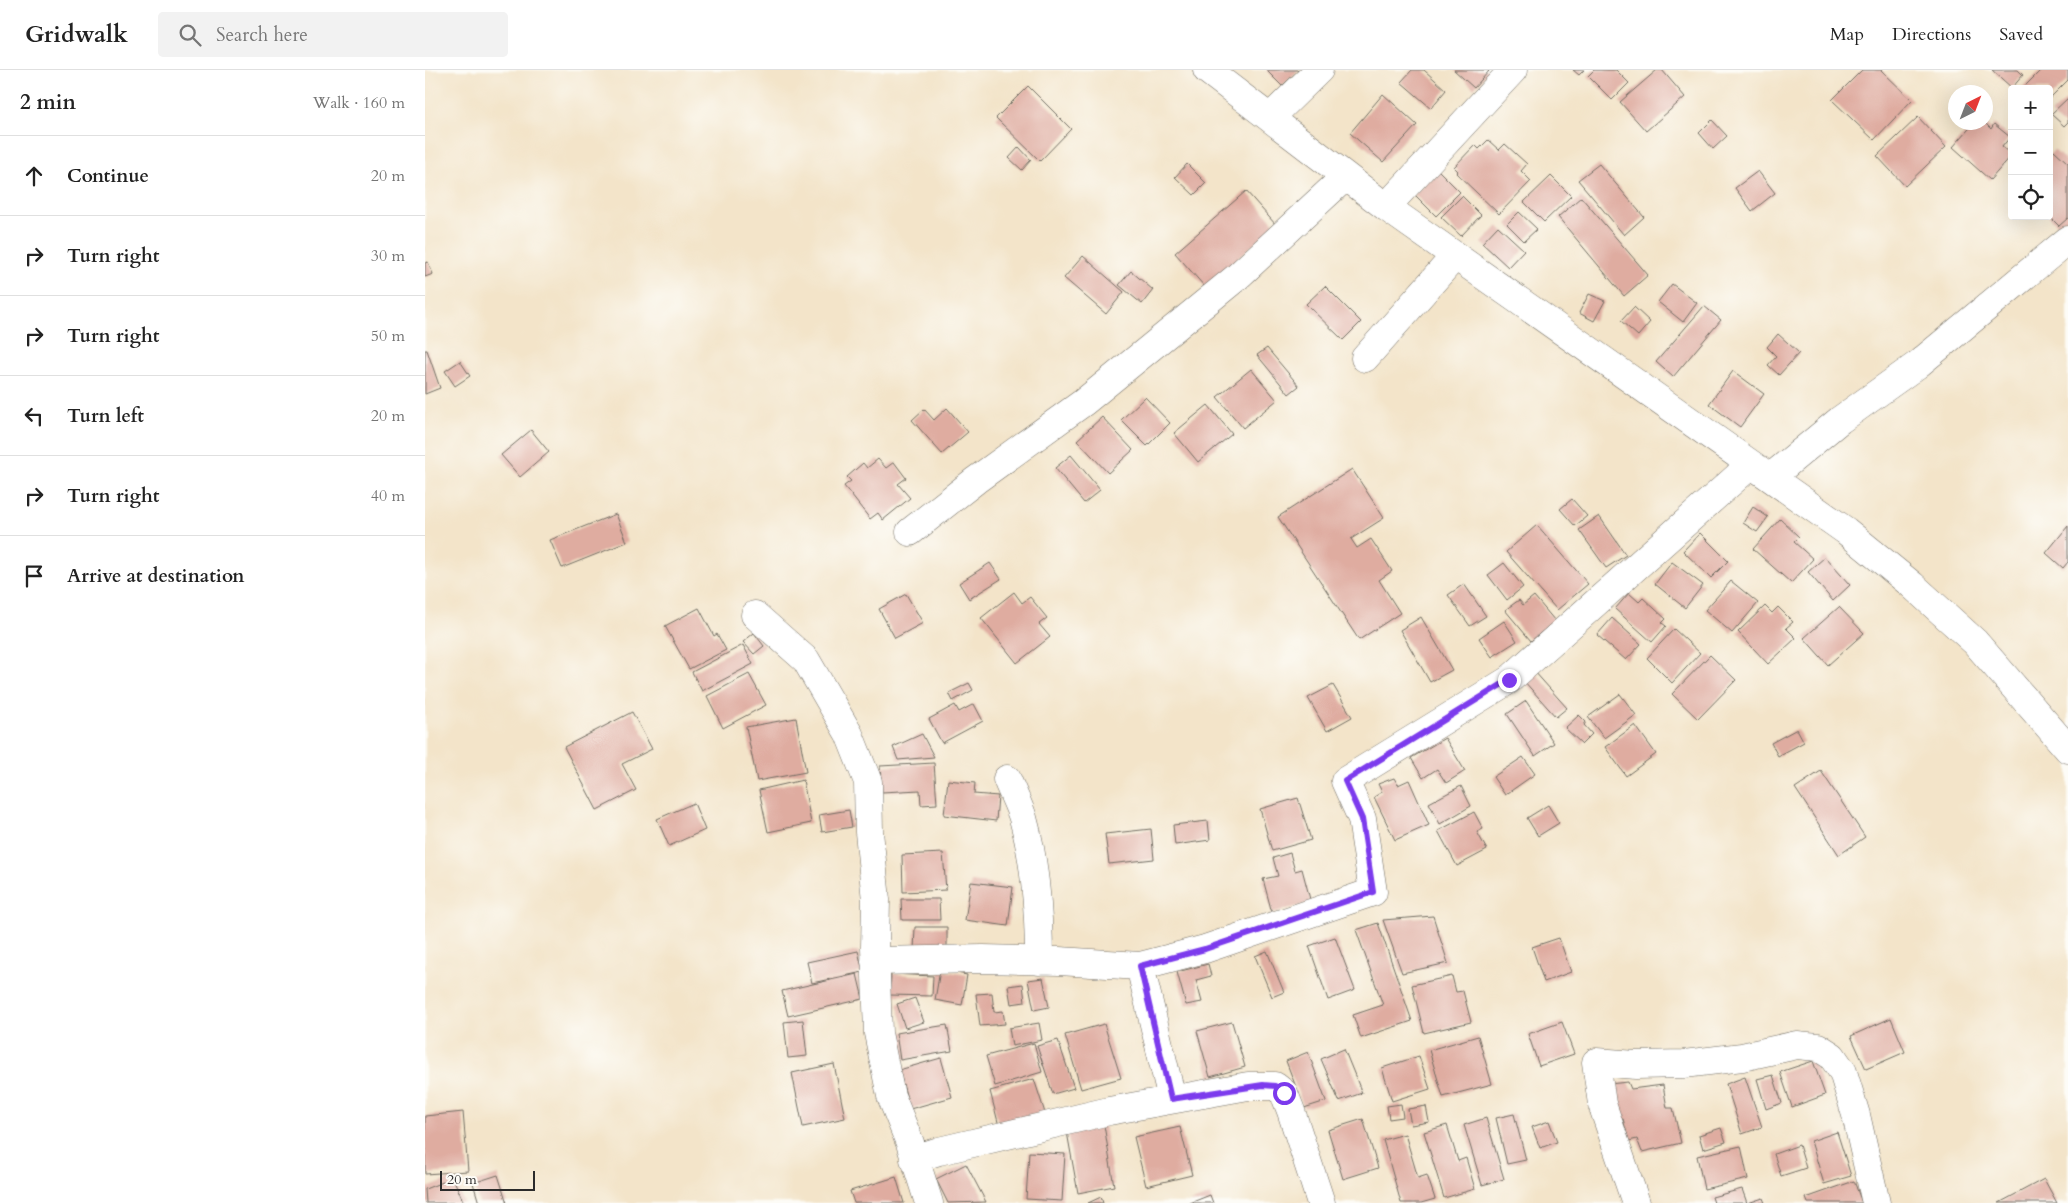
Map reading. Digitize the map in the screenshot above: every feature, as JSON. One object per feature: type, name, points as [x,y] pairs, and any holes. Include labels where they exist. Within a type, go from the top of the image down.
[{"type":"street","points":[[1207,70],[1345,177],[1760,470],[1860,543],[1912,585],[1975,642],[2068,749]]},
{"type":"street","points":[[1270,118],[1319,70]]},
{"type":"street","points":[[1387,207],[1513,70]]},
{"type":"street","points":[[910,532],[976,480],[1084,402],[1237,277],[1345,177]]},
{"type":"street","points":[[875,960],[1039,961],[1140,966],[1205,949],[1373,892],[1362,819],[1345,781],[1509,680],[1588,608],[1703,510],[1746,469],[1760,470],[1840,420],[1917,365],[2068,240]]},
{"type":"street","points":[[1365,358],[1455,256]]},
{"type":"street","points":[[755,615],[806,660],[849,734],[868,782],[869,832],[876,900],[875,960],[878,1033],[891,1096],[910,1143],[929,1203]]},
{"type":"street","points":[[1007,779],[1023,818],[1031,858],[1039,912],[1039,961]]},
{"type":"street","points":[[1140,966],[1171,1099]]},
{"type":"street","points":[[1636,1203],[1602,1104],[1596,1062],[1617,1064],[1684,1064],[1742,1057],[1797,1045],[1818,1047],[1832,1056],[1843,1072],[1856,1115],[1877,1203]]},
{"type":"street","points":[[914,1159],[939,1151],[1109,1111],[1248,1086],[1275,1086],[1284,1093],[1321,1203]]},
{"type":"building","points":[[1266,70],[1297,70],[1298,71],[1282,86]]},
{"type":"building","points":[[1412,70],[1424,70],[1446,90],[1431,108],[1401,82]]},
{"type":"building","points":[[1454,70],[1488,70],[1489,71],[1474,88]]},
{"type":"building","points":[[1573,70],[1584,70],[1579,75]]},
{"type":"building","points":[[1594,70],[1616,70],[1629,83],[1612,100],[1588,76]]},
{"type":"building","points":[[1657,70],[1662,70],[1685,97],[1646,131],[1620,102]]},
{"type":"building","points":[[1862,70],[1881,70],[1912,100],[1874,140],[1832,100]]},
{"type":"building","points":[[1992,70],[2018,70],[2023,75],[2015,85],[2009,85]]},
{"type":"building","points":[[2041,70],[2068,70],[2068,80],[2053,95],[2053,85],[2026,85]]},
{"type":"building","points":[[1028,86],[1071,129],[1040,161],[996,118]]},
{"type":"building","points":[[1383,94],[1417,125],[1383,162],[1350,133]]},
{"type":"building","points":[[2068,98],[2068,122],[2064,126],[2053,116],[2053,112]]},
{"type":"building","points":[[1918,117],[1946,147],[1905,186],[1877,156]]},
{"type":"building","points":[[1712,120],[1727,136],[1713,149],[1699,133]]},
{"type":"building","points":[[1994,124],[2008,135],[2008,140],[2002,147],[2008,152],[2008,160],[1990,180],[1953,147],[1968,130],[1993,130]]},
{"type":"building","points":[[1488,140],[1499,150],[1505,144],[1527,164],[1521,171],[1531,181],[1499,214],[1456,173],[1458,171],[1454,167],[1475,145],[1479,149]]},
{"type":"building","points":[[1019,147],[1031,160],[1022,170],[1009,158]]},
{"type":"building","points":[[2053,151],[2068,163],[2068,218],[2059,226],[2053,220]]},
{"type":"building","points":[[1187,164],[1206,183],[1194,195],[1175,177]]},
{"type":"building","points":[[1599,164],[1644,217],[1624,235],[1578,180]]},
{"type":"building","points":[[1438,170],[1460,192],[1436,216],[1414,194]]},
{"type":"building","points":[[1758,171],[1775,193],[1752,211],[1735,188]]},
{"type":"building","points":[[1551,176],[1571,196],[1544,222],[1524,202]]},
{"type":"building","points":[[1246,191],[1276,225],[1205,287],[1175,253]]},
{"type":"building","points":[[1462,196],[1481,215],[1461,236],[1441,217]]},
{"type":"building","points":[[1581,197],[1648,275],[1624,296],[1558,217]]},
{"type":"building","points":[[1519,212],[1537,229],[1524,241],[1507,224]]},
{"type":"building","points":[[1498,226],[1524,250],[1508,267],[1482,243]]},
{"type":"building","points":[[1083,256],[1124,292],[1106,314],[1064,278]]},
{"type":"building","points":[[428,262],[433,274],[425,277],[425,263]]},
{"type":"building","points":[[1131,271],[1153,290],[1142,304],[1119,285]]},
{"type":"building","points":[[1672,284],[1697,303],[1683,322],[1658,302]]},
{"type":"building","points":[[1325,286],[1361,322],[1343,340],[1306,304]]},
{"type":"building","points":[[1589,294],[1605,301],[1594,321],[1579,313]]},
{"type":"building","points":[[1704,306],[1721,320],[1673,377],[1656,362]]},
{"type":"building","points":[[1634,307],[1650,322],[1638,336],[1621,321]]},
{"type":"building","points":[[1778,334],[1799,353],[1779,375],[1768,365],[1776,356],[1767,347]]},
{"type":"building","points":[[1267,348],[1299,386],[1289,394],[1257,355]]},
{"type":"building","points":[[425,350],[427,350],[440,388],[425,394]]},
{"type":"building","points":[[460,361],[470,376],[455,386],[445,371]]},
{"type":"building","points":[[1251,369],[1277,400],[1243,428],[1217,397]]},
{"type":"building","points":[[1733,371],[1764,394],[1740,427],[1709,404]]},
{"type":"building","points":[[1145,397],[1170,423],[1147,446],[1121,420]]},
{"type":"building","points":[[1208,405],[1232,434],[1198,462],[1174,433]]},
{"type":"building","points":[[947,408],[968,432],[942,454],[912,420],[924,409],[934,420]]},
{"type":"building","points":[[1102,417],[1133,450],[1108,473],[1077,440]]},
{"type":"building","points":[[531,430],[549,452],[520,477],[501,455]]},
{"type":"building","points":[[1071,455],[1100,490],[1084,503],[1055,468]]},
{"type":"building","points":[[878,459],[886,468],[894,462],[906,478],[898,484],[910,498],[883,520],[878,513],[870,519],[844,486],[851,481],[847,477],[863,463],[867,468]]},
{"type":"building","points":[[1352,469],[1384,518],[1351,539],[1357,548],[1371,539],[1392,571],[1379,580],[1400,613],[1359,640],[1278,517]]},
{"type":"building","points":[[1572,499],[1587,516],[1575,526],[1560,509]]},
{"type":"building","points":[[1753,507],[1768,517],[1757,532],[1743,523]]},
{"type":"building","points":[[616,514],[627,542],[562,568],[550,540]]},
{"type":"building","points":[[1599,516],[1626,555],[1606,568],[1579,530]]},
{"type":"building","points":[[1780,519],[1799,537],[1794,542],[1813,559],[1791,583],[1753,549]]},
{"type":"building","points":[[1537,525],[1588,584],[1557,610],[1506,552]]},
{"type":"building","points":[[2068,526],[2068,562],[2063,568],[2046,553]]},
{"type":"building","points":[[1700,533],[1728,561],[1711,578],[1683,551]]},
{"type":"building","points":[[1825,557],[1850,585],[1833,601],[1808,572]]},
{"type":"building","points":[[1672,562],[1703,585],[1685,608],[1655,584]]},
{"type":"building","points":[[990,563],[1001,579],[969,599],[959,583]]},
{"type":"building","points":[[1504,563],[1523,587],[1507,600],[1488,575]]},
{"type":"building","points":[[1731,581],[1758,603],[1732,633],[1705,610]]},
{"type":"building","points":[[1464,584],[1486,616],[1470,626],[1448,595]]},
{"type":"building","points":[[1014,592],[1022,603],[1030,597],[1047,618],[1039,624],[1050,637],[1017,663],[981,618]]},
{"type":"building","points":[[1629,593],[1639,602],[1643,598],[1666,619],[1662,623],[1666,626],[1652,642],[1615,609]]},
{"type":"building","points":[[906,594],[923,623],[895,638],[879,609]]},
{"type":"building","points":[[1534,596],[1555,621],[1531,641],[1505,610],[1519,600],[1523,605]]},
{"type":"building","points":[[1765,606],[1772,613],[1778,607],[1793,622],[1786,628],[1796,638],[1768,664],[1738,632]]},
{"type":"building","points":[[1839,607],[1864,633],[1828,665],[1804,638]]},
{"type":"building","points":[[699,608],[714,636],[717,634],[726,650],[689,669],[665,626]]},
{"type":"building","points":[[1421,617],[1452,670],[1430,682],[1400,630]]},
{"type":"building","points":[[1612,618],[1641,644],[1626,660],[1597,635]]},
{"type":"building","points":[[1504,621],[1517,641],[1492,657],[1479,638]]},
{"type":"building","points":[[1674,629],[1700,653],[1672,683],[1647,658]]},
{"type":"building","points":[[754,633],[764,646],[754,654],[743,642]]},
{"type":"building","points":[[743,645],[753,664],[702,691],[692,672]]},
{"type":"building","points":[[1710,655],[1736,680],[1698,719],[1672,694]]},
{"type":"building","points":[[1534,671],[1567,708],[1556,717],[1523,680]]},
{"type":"building","points":[[749,674],[766,705],[723,728],[707,696]]},
{"type":"building","points":[[969,683],[973,690],[953,701],[949,693]]},
{"type":"building","points":[[1333,685],[1352,717],[1327,731],[1308,698]]},
{"type":"building","points":[[1620,694],[1636,715],[1604,738],[1588,717]]},
{"type":"building","points":[[1526,701],[1554,743],[1535,756],[1507,714]]},
{"type":"building","points":[[974,704],[983,721],[942,743],[929,719],[955,705],[959,712]]},
{"type":"building","points":[[632,712],[652,749],[622,764],[636,790],[597,810],[564,747]]},
{"type":"building","points":[[1579,715],[1586,722],[1584,725],[1592,734],[1582,744],[1565,728]]},
{"type":"building","points":[[796,718],[806,772],[757,781],[746,727]]},
{"type":"building","points":[[1635,725],[1656,754],[1626,776],[1605,747]]},
{"type":"building","points":[[1797,729],[1804,742],[1778,756],[1771,743]]},
{"type":"building","points":[[922,734],[934,757],[898,760],[893,747]]},
{"type":"building","points":[[1445,738],[1465,771],[1446,783],[1437,769],[1423,778],[1411,758]]},
{"type":"building","points":[[1523,757],[1535,774],[1505,795],[1493,777]]},
{"type":"building","points":[[934,763],[937,804],[921,805],[920,790],[882,792],[880,766]]},
{"type":"building","points":[[1821,771],[1865,837],[1839,855],[1795,788]]},
{"type":"building","points":[[1394,778],[1398,785],[1409,780],[1429,825],[1395,840],[1374,797],[1382,792],[1378,784]]},
{"type":"building","points":[[803,780],[811,823],[768,832],[759,790]]},
{"type":"building","points":[[948,780],[975,783],[974,794],[998,796],[996,821],[944,815]]},
{"type":"building","points":[[1461,786],[1471,806],[1440,824],[1429,803]]},
{"type":"building","points":[[1298,798],[1311,840],[1272,851],[1260,809]]},
{"type":"building","points":[[694,803],[705,830],[669,846],[657,819]]},
{"type":"building","points":[[1548,805],[1559,823],[1538,836],[1527,818]]},
{"type":"building","points":[[849,810],[852,827],[822,832],[819,815]]},
{"type":"building","points":[[1474,812],[1483,829],[1477,832],[1487,850],[1457,866],[1438,831]]},
{"type":"building","points":[[1208,821],[1210,840],[1175,845],[1173,825]]},
{"type":"building","points":[[1151,829],[1154,859],[1109,864],[1105,834]]},
{"type":"building","points":[[943,853],[946,890],[903,892],[902,855]]},
{"type":"building","points":[[1290,853],[1295,871],[1302,869],[1311,903],[1272,913],[1263,879],[1278,876],[1273,858]]},
{"type":"building","points":[[971,882],[1013,887],[1008,926],[965,920]]},
{"type":"building","points":[[901,899],[939,899],[940,920],[902,920]]},
{"type":"building","points":[[1433,916],[1448,963],[1402,973],[1383,920]]},
{"type":"building","points":[[1378,923],[1412,1021],[1361,1038],[1353,1015],[1383,1005],[1356,930]]},
{"type":"building","points":[[915,927],[947,927],[947,951],[914,951]]},
{"type":"building","points":[[1335,937],[1355,990],[1328,1000],[1309,946]]},
{"type":"building","points":[[1559,938],[1571,972],[1544,982],[1532,947]]},
{"type":"building","points":[[858,951],[863,972],[812,983],[807,962]]},
{"type":"building","points":[[1267,951],[1284,992],[1272,997],[1255,956]]},
{"type":"building","points":[[1208,964],[1211,976],[1196,980],[1202,1002],[1186,1005],[1177,972]]},
{"type":"building","points":[[940,970],[967,975],[962,1005],[935,1000]]},
{"type":"building","points":[[857,974],[863,999],[788,1016],[782,991]]},
{"type":"building","points":[[891,974],[933,976],[932,996],[890,995]]},
{"type":"building","points":[[1452,976],[1456,992],[1463,991],[1471,1022],[1424,1033],[1412,985]]},
{"type":"building","points":[[1043,978],[1049,1007],[1034,1010],[1028,980]]},
{"type":"building","points":[[1023,984],[1025,1002],[1011,1004],[1008,986]]},
{"type":"building","points":[[992,993],[994,1012],[1003,1011],[1005,1024],[980,1026],[976,994]]},
{"type":"building","points":[[915,998],[924,1022],[905,1028],[897,1004]]},
{"type":"building","points":[[1891,1018],[1905,1052],[1866,1069],[1851,1036]]},
{"type":"building","points":[[803,1020],[807,1056],[788,1058],[784,1022]]},
{"type":"building","points":[[1232,1022],[1245,1067],[1210,1077],[1197,1031]]},
{"type":"building","points":[[1562,1022],[1574,1054],[1539,1066],[1528,1034]]},
{"type":"building","points":[[1039,1023],[1042,1040],[1012,1046],[1009,1028]]},
{"type":"building","points":[[1104,1024],[1121,1078],[1081,1089],[1065,1035]]},
{"type":"building","points":[[947,1025],[952,1051],[900,1060],[896,1033]]},
{"type":"building","points":[[1478,1036],[1492,1084],[1443,1097],[1429,1050]]},
{"type":"building","points":[[1058,1040],[1074,1088],[1053,1094],[1037,1046]]},
{"type":"building","points":[[1034,1043],[1042,1072],[995,1086],[986,1056]]},
{"type":"building","points":[[1344,1049],[1362,1093],[1339,1101],[1321,1059]]},
{"type":"building","points":[[1308,1052],[1326,1101],[1304,1108],[1286,1061]]},
{"type":"building","points":[[1419,1056],[1430,1089],[1392,1101],[1382,1068]]},
{"type":"building","points":[[941,1058],[952,1097],[910,1109],[899,1070]]},
{"type":"building","points":[[1813,1061],[1825,1095],[1792,1107],[1780,1072]]},
{"type":"building","points":[[834,1064],[845,1118],[803,1127],[792,1073]]},
{"type":"building","points":[[1773,1075],[1782,1103],[1766,1109],[1757,1079]]},
{"type":"building","points":[[1745,1077],[1762,1127],[1742,1134],[1726,1084]]},
{"type":"building","points":[[1034,1079],[1045,1113],[999,1126],[990,1091]]},
{"type":"building","points":[[1628,1082],[1631,1089],[1663,1085],[1667,1108],[1673,1108],[1681,1143],[1642,1152],[1637,1139],[1629,1141],[1623,1119],[1616,1120],[1609,1084]]},
{"type":"building","points":[[1401,1104],[1403,1117],[1389,1119],[1387,1106]]},
{"type":"building","points":[[1426,1106],[1429,1122],[1411,1125],[1408,1109]]},
{"type":"building","points":[[463,1112],[468,1171],[425,1174],[425,1116]]},
{"type":"building","points":[[1514,1114],[1526,1160],[1507,1164],[1496,1118]]},
{"type":"building","points":[[1486,1118],[1504,1179],[1482,1185],[1464,1125]]},
{"type":"building","points":[[1363,1119],[1378,1168],[1343,1179],[1328,1130]]},
{"type":"building","points":[[1549,1121],[1557,1142],[1540,1148],[1532,1127]]},
{"type":"building","points":[[1104,1125],[1114,1186],[1078,1193],[1067,1132]]},
{"type":"building","points":[[1447,1125],[1458,1161],[1466,1158],[1475,1189],[1444,1198],[1424,1132]]},
{"type":"building","points":[[1180,1127],[1192,1175],[1146,1186],[1134,1137]]},
{"type":"building","points":[[1721,1128],[1726,1142],[1703,1149],[1699,1135]]},
{"type":"building","points":[[1837,1132],[1851,1176],[1824,1184],[1811,1141]]},
{"type":"building","points":[[1405,1134],[1418,1178],[1427,1175],[1435,1199],[1421,1203],[1401,1203],[1383,1140]]},
{"type":"building","points":[[1799,1145],[1806,1168],[1781,1176],[1774,1154]]},
{"type":"building","points":[[1741,1146],[1748,1179],[1704,1189],[1697,1156]]},
{"type":"building","points":[[1029,1152],[1065,1154],[1062,1201],[1026,1199]]},
{"type":"building","points":[[966,1164],[986,1202],[948,1203],[936,1179]]},
{"type":"building","points":[[498,1175],[507,1203],[479,1203],[473,1183]]},
{"type":"building","points":[[896,1177],[904,1203],[854,1203],[850,1191]]},
{"type":"building","points":[[453,1178],[464,1203],[426,1203],[425,1189]]},
{"type":"building","points":[[2044,1179],[2057,1203],[1999,1203]]},
{"type":"building","points":[[1854,1181],[1862,1203],[1808,1203],[1806,1198]]},
{"type":"building","points":[[1742,1189],[1747,1203],[1714,1203],[1712,1197]]},
{"type":"building","points":[[1210,1195],[1213,1203],[1190,1203]]},
{"type":"building","points":[[1101,1197],[1103,1203],[1088,1203]]},
{"type":"building","points":[[1763,1198],[1765,1203],[1748,1203]]},
{"type":"route","points":[[1284,1093],[1275,1086],[1263,1085],[1171,1099],[1140,966],[1205,949],[1373,892],[1362,819],[1345,781],[1509,680]]}]
